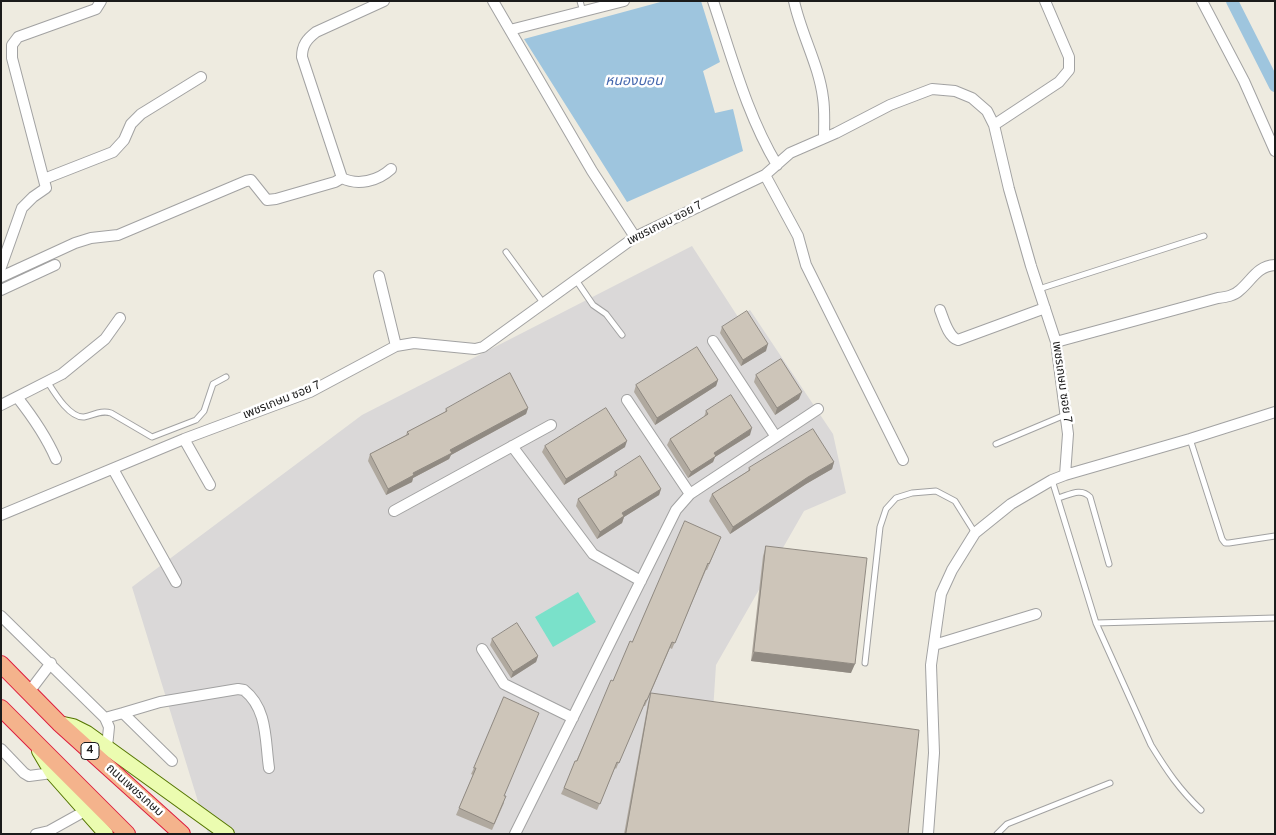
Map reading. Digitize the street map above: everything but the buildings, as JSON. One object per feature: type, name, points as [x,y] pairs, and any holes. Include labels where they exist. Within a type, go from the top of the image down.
[{"type":"highway","name":"ถนนเพชรเกษม","points":[[1,664],[59,723],[182,834]]},
{"type":"highway","points":[[1,708],[127,834]]},
{"type":"main road","name":"4","points":[[59,723],[73,726],[87,733],[227,834]]},
{"type":"main road","points":[[30,736],[52,773],[106,834]]},
{"type":"street","points":[[45,184],[12,58],[12,45],[18,37],[96,9],[101,1]]},
{"type":"street","points":[[384,1],[316,32],[308,39],[302,51],[304,64],[342,178],[350,182],[363,182],[383,176],[391,168]]},
{"type":"street","points":[[493,1],[592,171],[635,237]]},
{"type":"street","points":[[510,30],[624,1]]},
{"type":"street","points":[[713,1],[746,100],[763,141],[777,165]]},
{"type":"street","points":[[794,1],[796,15],[812,55],[823,98],[824,138]]},
{"type":"street","points":[[994,125],[1059,82],[1068,70],[1069,58],[1044,1]]},
{"type":"street","points":[[1202,1],[1244,81],[1275,151]]},
{"type":"street","points":[[1,267],[22,208],[45,184],[114,152],[124,140],[131,124],[141,114],[201,77]]},
{"type":"street","name":"เพชรเกษม ซอย 7","points":[[1,515],[184,439],[310,392],[396,346],[414,343],[475,349],[493,341],[517,321],[544,304],[635,237],[765,175],[790,153],[890,105],[932,89],[955,91],[972,98],[987,111],[994,125],[1009,188],[1056,342],[1068,434],[1065,475]]},
{"type":"street","points":[[765,175],[798,236],[806,265],[903,460]]},
{"type":"street","points":[[1,277],[76,243],[92,238],[118,235],[246,181],[251,180],[267,200],[276,199],[342,178]]},
{"type":"street","points":[[1,290],[55,265]]},
{"type":"street","points":[[1056,342],[1208,300],[1232,296],[1263,268],[1275,265]]},
{"type":"street","points":[[379,276],[396,346]]},
{"type":"street","points":[[940,310],[951,336],[958,340],[1045,308]]},
{"type":"street","points":[[1,405],[62,374],[105,339],[120,318]]},
{"type":"street","points":[[714,340],[776,437]]},
{"type":"street","points":[[17,396],[36,420],[50,444],[56,459]]},
{"type":"street","points":[[627,400],[690,494]]},
{"type":"street","points":[[515,834],[676,510],[690,494],[818,409]]},
{"type":"street","points":[[928,834],[934,753],[931,665],[941,594],[952,570],[975,533],[1011,504],[1052,480],[1190,440],[1275,412]]},
{"type":"street","points":[[394,511],[551,425]]},
{"type":"street","points":[[184,439],[210,486]]},
{"type":"street","points":[[512,446],[593,554],[641,581]]},
{"type":"street","points":[[112,469],[176,582]]},
{"type":"street","points":[[934,645],[1036,614]]},
{"type":"street","points":[[1,616],[105,718],[108,727],[107,747]]},
{"type":"street","points":[[482,649],[504,684],[572,718]]},
{"type":"street","points":[[29,692],[51,663]]},
{"type":"street","points":[[105,718],[160,702],[238,689],[244,690],[257,705],[263,721],[267,739],[269,768]]},
{"type":"street","points":[[123,713],[172,761]]},
{"type":"street","points":[[1,748],[29,776],[52,773]]},
{"type":"street","points":[[36,834],[48,831],[86,811]]},
{"type":"lane","points":[[580,1],[584,12]]},
{"type":"lane","points":[[1039,289],[1204,236]]},
{"type":"lane","points":[[506,252],[544,304]]},
{"type":"lane","points":[[576,280],[593,305],[606,314],[622,336]]},
{"type":"lane","points":[[47,382],[64,406],[77,416],[82,417],[104,411],[152,436],[196,420],[204,411],[213,384],[226,377]]},
{"type":"lane","points":[[996,444],[1066,415]]},
{"type":"lane","points":[[1190,440],[1222,539],[1225,543],[1275,536]]},
{"type":"lane","points":[[1052,480],[1096,623],[1151,745],[1161,764],[1182,792],[1201,810]]},
{"type":"lane","points":[[865,663],[880,527],[886,509],[896,498],[912,493],[936,491],[955,501],[975,533]]},
{"type":"lane","points":[[1058,498],[1079,491],[1086,493],[1090,498],[1109,564]]},
{"type":"lane","points":[[1096,623],[1275,618]]},
{"type":"lane","points":[[997,834],[1007,824],[1110,783]]},
{"type":"shaded area","points":[[692,246],[738,317],[750,310],[833,434],[846,493],[804,511],[716,665],[705,834],[208,834],[132,587],[362,415]]},
{"type":"shaded area","points":[[578,592],[596,622],[553,647],[535,617]]},
{"type":"water","name":"หนองบอน","points":[[664,1],[701,1],[720,62],[703,71],[715,113],[733,109],[743,151],[627,202],[524,39]]},
{"type":"waterway","points":[[1232,1],[1275,86]]}]
